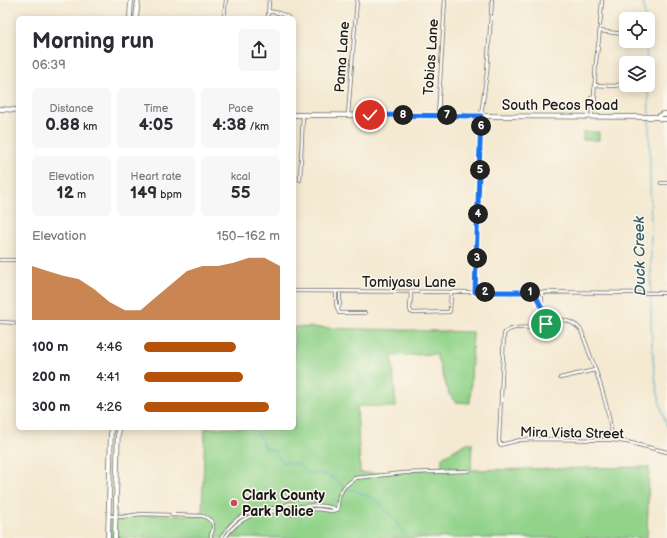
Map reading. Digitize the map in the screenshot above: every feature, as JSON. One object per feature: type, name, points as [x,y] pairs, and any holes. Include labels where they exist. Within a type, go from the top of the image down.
[{"type":"main road","points":[[136,16],[138,0]]},
{"type":"main road","points":[[131,2],[131,16]]},
{"type":"main road","points":[[0,110],[16,110]]},
{"type":"main road","points":[[657,116],[667,114]]},
{"type":"main road","name":"South Pecos Road","points":[[296,115],[657,116],[661,119],[667,120]]},
{"type":"main road","points":[[108,538],[112,430]]},
{"type":"main road","points":[[115,538],[118,430]]},
{"type":"street","points":[[224,16],[226,0]]},
{"type":"street","points":[[268,16],[269,0]]},
{"type":"street","name":"Pama Lane","points":[[348,115],[357,0]]},
{"type":"street","name":"Tobias Lane","points":[[438,115],[445,0]]},
{"type":"street","points":[[475,292],[481,116],[492,0]]},
{"type":"street","points":[[592,116],[592,111],[595,109],[594,85],[602,0]]},
{"type":"street","points":[[268,11],[286,16]]},
{"type":"street","points":[[600,31],[619,33]]},
{"type":"street","points":[[594,85],[615,86],[619,85]]},
{"type":"street","points":[[300,180],[303,115]]},
{"type":"street","points":[[661,183],[667,183]]},
{"type":"street","points":[[0,260],[16,260]]},
{"type":"street","name":"Tomiyasu Lane","points":[[296,291],[667,293]]},
{"type":"street","points":[[336,291],[336,304],[339,313],[365,313]]},
{"type":"street","points":[[338,309],[340,304],[340,291]]},
{"type":"street","points":[[411,292],[411,312],[429,313],[449,312],[451,292]]},
{"type":"street","points":[[534,292],[540,305],[551,316],[576,324],[580,330],[595,370],[608,416],[612,440]]},
{"type":"street","points":[[540,305],[542,301],[542,292]]},
{"type":"street","name":"Mira Vista Street","points":[[551,316],[543,327],[511,328],[504,334],[500,445],[520,440],[534,439],[612,440],[627,442],[667,452]]},
{"type":"street","points":[[0,322],[16,323]]},
{"type":"street","points":[[560,378],[595,370]]},
{"type":"street","points":[[285,509],[286,513],[290,514],[295,509],[336,510],[339,496],[344,487],[355,478],[410,473],[468,471]]},
{"type":"street","points":[[225,538],[234,526],[253,515],[285,509],[289,503],[292,504],[295,509]]},
{"type":"street","points":[[221,538],[231,524],[244,514],[257,510],[285,509]]},
{"type":"street","points":[[109,516],[115,517],[141,514],[204,516],[212,523],[213,528],[210,535],[211,538]]},
{"type":"green space","points":[[583,132],[599,132],[599,140],[583,140]]},
{"type":"green space","points":[[296,327],[473,332],[470,403],[455,402],[449,394],[436,354],[392,356],[396,407],[357,406],[360,473],[383,473],[442,467],[442,457],[467,443],[472,443],[471,470],[649,467],[647,538],[108,538],[109,516],[122,518],[134,515],[197,515],[202,512],[205,430],[296,430]]},
{"type":"waterway","name":"Duck Creek","points":[[643,0],[644,12]]},
{"type":"waterway","name":"Duck Creek","points":[[646,48],[647,56]]},
{"type":"waterway","name":"Duck Creek","points":[[648,92],[649,115]]},
{"type":"waterway","name":"Duck Creek","points":[[649,118],[652,347],[657,388],[661,408],[667,426]]},
{"type":"waterway","points":[[255,430],[265,448],[275,451],[282,462],[298,464],[310,474],[328,474],[344,487],[377,500],[394,519],[407,538]]},
{"type":"place","name":"Clark County Park Police","points":[[234,503]]},
{"type":"route","points":[[370,115],[481,116],[475,292],[534,292],[542,308],[551,316],[546,324]]}]
